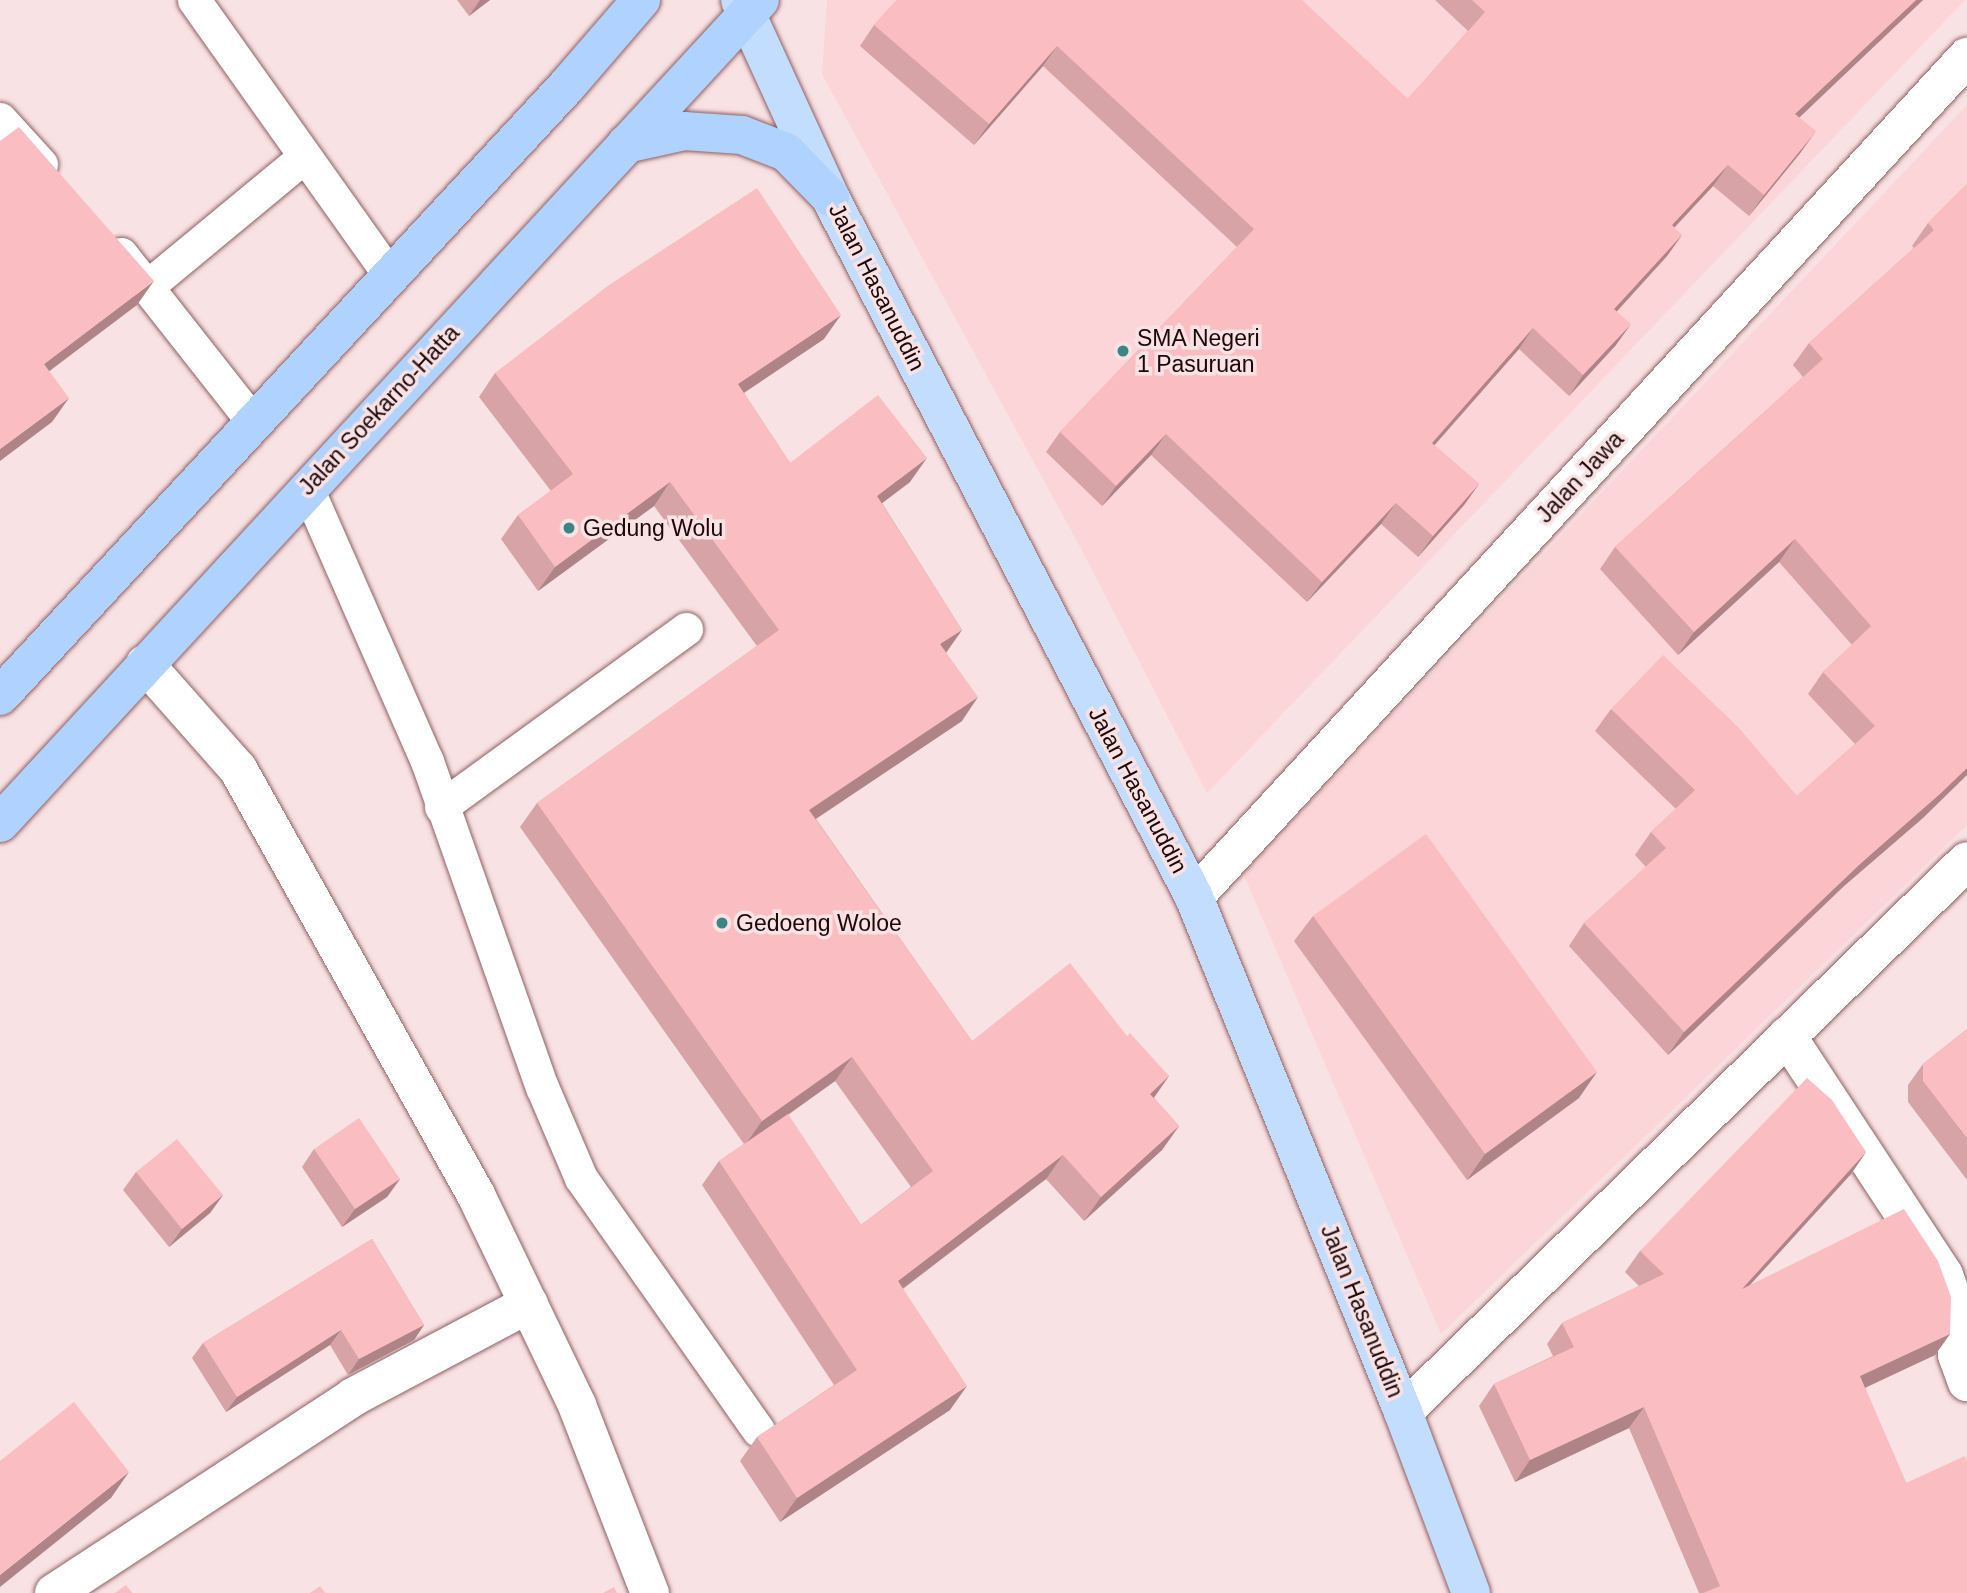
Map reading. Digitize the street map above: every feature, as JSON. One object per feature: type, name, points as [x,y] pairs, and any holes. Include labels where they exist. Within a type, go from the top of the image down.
[{"type":"highway","points":[[0,696],[390,276],[641,0]]},
{"type":"highway","name":"Jalan Soekarno-Hatta","points":[[0,823],[626,144],[749,5]]},
{"type":"highway","points":[[626,144],[684,131],[742,135],[786,152],[830,197]]},
{"type":"main road","name":"Jalan Hasanuddin","points":[[749,5],[830,197],[1194,897],[1403,1412],[1465,1591]]},
{"type":"street","name":"Jalan Jawa","points":[[1194,897],[1967,57]]},
{"type":"street","points":[[145,664],[238,769],[477,1195],[577,1405],[650,1593]]},
{"type":"street","points":[[1403,1412],[1967,861]]},
{"type":"street","points":[[1787,1036],[1944,1275],[1958,1315],[1957,1355],[1967,1382]]},
{"type":"street","points":[[54,1593],[353,1397],[529,1304]]},
{"type":"lane","points":[[194,0],[390,276]]},
{"type":"lane","points":[[0,119],[65,192]]},
{"type":"lane","points":[[149,285],[304,157]]},
{"type":"lane","points":[[102,233],[149,285],[254,423]]},
{"type":"lane","points":[[307,488],[427,761],[441,807],[542,1087],[581,1178],[758,1430]]},
{"type":"lane","points":[[441,807],[686,629]]},
{"type":"shaded area","points":[[827,0],[1965,0],[1207,793],[1085,556],[822,74]]},
{"type":"shaded area","points":[[1967,105],[1967,825],[1441,1334],[1243,873]]},
{"type":"building","points":[[897,0],[1302,0],[1408,99],[1485,12],[1472,0],[1916,0],[1795,114],[1816,131],[1764,195],[1728,165],[1672,225],[1682,235],[1614,309],[1631,324],[1583,375],[1533,328],[1432,443],[1479,484],[1433,536],[1396,503],[1322,582],[1166,434],[1116,486],[1060,432],[1254,229],[1057,46],[989,124],[874,25]]},
{"type":"building","points":[[19,127],[154,281],[44,364],[69,398],[0,449],[0,141]]},
{"type":"building","points":[[1967,184],[1967,768],[1860,864],[1684,1032],[1584,923],[1666,848],[1651,832],[1695,790],[1611,709],[1663,655],[1738,727],[1797,796],[1875,726],[1823,672],[1871,626],[1795,539],[1694,632],[1615,547],[1823,359],[1809,343],[1934,230],[1928,223]]},
{"type":"building","points":[[757,188],[841,315],[738,384],[790,463],[878,395],[927,458],[877,496],[962,630],[940,644],[978,697],[809,810],[972,1041],[1070,963],[1127,1036],[1130,1033],[1169,1076],[1150,1094],[1179,1126],[1101,1197],[1063,1155],[898,1281],[967,1386],[797,1498],[757,1437],[857,1370],[719,1161],[788,1114],[861,1225],[933,1171],[852,1057],[762,1121],[537,803],[779,630],[670,482],[555,567],[518,515],[573,474],[495,373],[609,285]]},
{"type":"building","points":[[1426,834],[1597,1072],[1485,1154],[1313,916]]},
{"type":"building","points":[[1967,1029],[1967,1138],[1923,1081],[1923,1064]]},
{"type":"building","points":[[1807,1078],[1832,1100],[1866,1152],[1742,1289],[1904,1209],[1938,1261],[1951,1297],[1950,1334],[1860,1376],[1906,1483],[1965,1456],[1967,1593],[1703,1593],[1720,1586],[1644,1407],[1530,1460],[1494,1384],[1574,1347],[1562,1323],[1664,1274],[1640,1251]]},
{"type":"building","points":[[359,1118],[400,1179],[355,1209],[314,1149]]},
{"type":"building","points":[[177,1139],[223,1195],[182,1229],[136,1172]]},
{"type":"building","points":[[372,1239],[424,1325],[359,1359],[341,1330],[237,1397],[203,1343]]},
{"type":"building","points":[[74,1402],[129,1472],[0,1575],[0,1461]]},
{"type":"building","points":[[126,1585],[132,1593],[115,1593]]},
{"type":"building","points":[[320,1586],[325,1593],[310,1593]]},
{"type":"building","points":[[614,1587],[617,1593],[603,1593]]},
{"type":"place","name":"SMA Negeri 1 Pasuruan","points":[[1123,351]]},
{"type":"place","name":"Gedung Wolu","points":[[569,528]]},
{"type":"place","name":"Gedoeng Woloe","points":[[722,923]]}]
